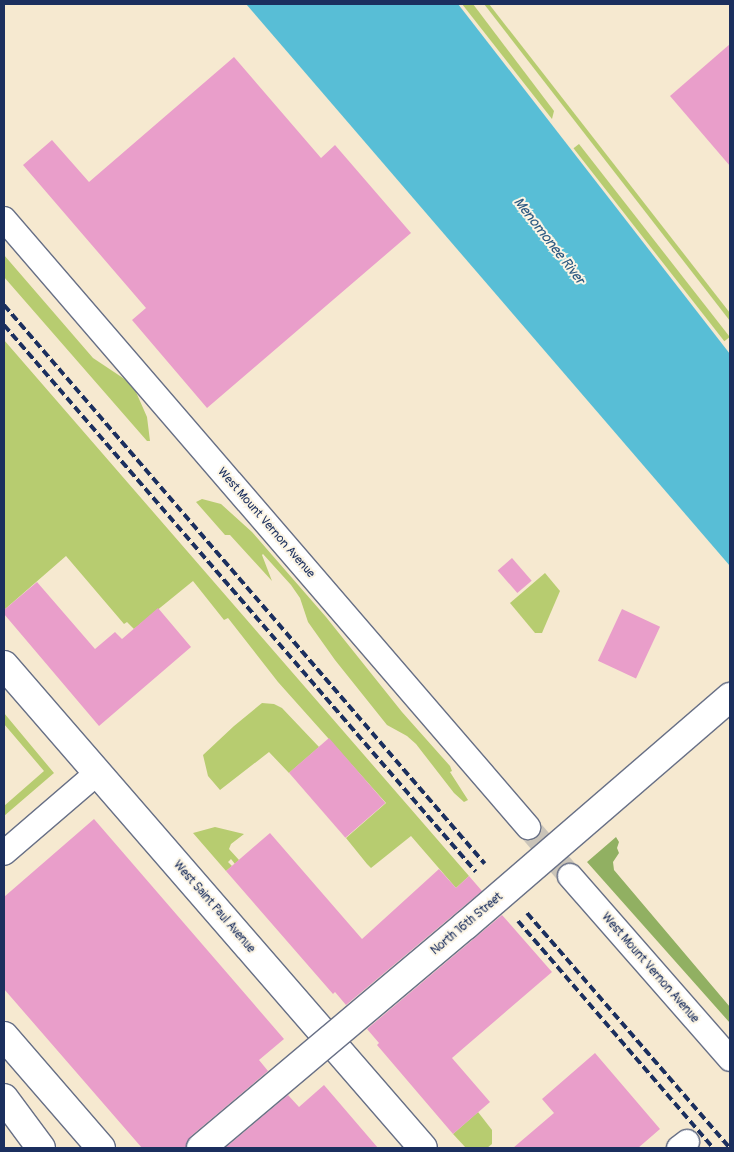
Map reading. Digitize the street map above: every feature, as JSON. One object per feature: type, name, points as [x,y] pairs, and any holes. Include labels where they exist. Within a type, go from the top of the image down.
[{"type":"main road","name":"West Saint Paul Avenue","points":[[4,665],[423,1148]]},
{"type":"main road","name":"North 16th Street","points":[[201,1148],[466,925],[730,697]]},
{"type":"main road","points":[[4,1036],[101,1148]]},
{"type":"main road","points":[[4,1098],[41,1148]]},
{"type":"main road","points":[[4,1106],[41,1148]]},
{"type":"street","name":"West Mount Vernon Avenue","points":[[4,219],[528,827]]},
{"type":"street","points":[[4,853],[97,773]]},
{"type":"street","name":"West Mount Vernon Avenue","points":[[570,876],[730,1059]]},
{"type":"green space","points":[[462,4],[473,4],[554,111],[552,119]]},
{"type":"green space","points":[[484,4],[489,4],[730,313],[730,321]]},
{"type":"green space","points":[[579,144],[730,337],[724,341],[573,148]]},
{"type":"green space","points":[[4,255],[93,358],[126,380],[136,392],[147,417],[150,441],[147,441],[4,277]]},
{"type":"green space","points":[[4,340],[469,876],[456,888],[411,836],[371,868],[367,864],[346,838],[386,803],[278,682],[228,618],[224,620],[193,581],[134,629],[127,622],[124,624],[66,556],[4,610]]},
{"type":"green space","points":[[202,499],[221,504],[252,532],[326,617],[402,712],[450,766],[452,771],[450,772],[468,800],[464,802],[454,793],[416,744],[407,736],[387,725],[335,660],[308,622],[300,598],[291,585],[263,554],[272,581],[230,535],[225,535],[196,502]]},
{"type":"green space","points":[[545,573],[560,591],[542,633],[535,633],[510,603]]},
{"type":"green space","points":[[262,703],[274,704],[282,708],[319,747],[289,773],[269,752],[220,790],[208,776],[203,755]]},
{"type":"green space","points":[[4,713],[54,773],[4,816],[4,806],[44,771],[4,724]]},
{"type":"green space","points":[[215,827],[244,834],[231,844],[229,849],[239,860],[235,864],[231,859],[228,862],[232,866],[226,871],[193,833]]},
{"type":"green space","points":[[616,837],[619,842],[617,848],[619,853],[613,862],[614,870],[730,1007],[730,1023],[587,862]]},
{"type":"green space","points":[[478,1112],[492,1130],[492,1144],[487,1148],[466,1148],[453,1134]]},
{"type":"water","name":"Menomonee River","points":[[246,4],[458,4],[730,354],[730,566]]},
{"type":"building","points":[[730,44],[730,166],[670,96]]},
{"type":"building","points":[[234,57],[321,158],[335,145],[411,233],[207,408],[132,320],[146,308],[23,165],[52,140],[89,182]]},
{"type":"building","points":[[512,558],[532,581],[517,593],[498,570]]},
{"type":"building","points":[[37,582],[95,649],[115,632],[122,639],[158,608],[191,647],[99,726],[4,614],[4,610]]},
{"type":"building","points":[[622,609],[660,627],[636,678],[598,661]]},
{"type":"building","points":[[329,738],[385,803],[345,838],[289,773]]},
{"type":"building","points":[[94,819],[284,1039],[259,1060],[268,1071],[191,1136],[186,1148],[142,1148],[4,989],[4,897]]},
{"type":"building","points":[[270,833],[362,939],[439,869],[456,888],[469,876],[482,891],[346,1005],[335,992],[333,994],[226,871]]},
{"type":"building","points":[[502,915],[552,972],[452,1058],[490,1102],[453,1134],[377,1045],[379,1043],[367,1029]]},
{"type":"building","points":[[595,1053],[660,1129],[638,1148],[513,1148],[554,1113],[542,1099]]},
{"type":"building","points":[[324,1085],[378,1148],[225,1148],[288,1095],[299,1107]]},
{"type":"tunnel","points":[[528,827],[570,876]]},
{"type":"railway","points":[[4,305],[485,864]]},
{"type":"railway","points":[[4,325],[476,872]]},
{"type":"railway","points":[[527,913],[730,1148]]},
{"type":"railway","points":[[518,921],[713,1148]]}]
